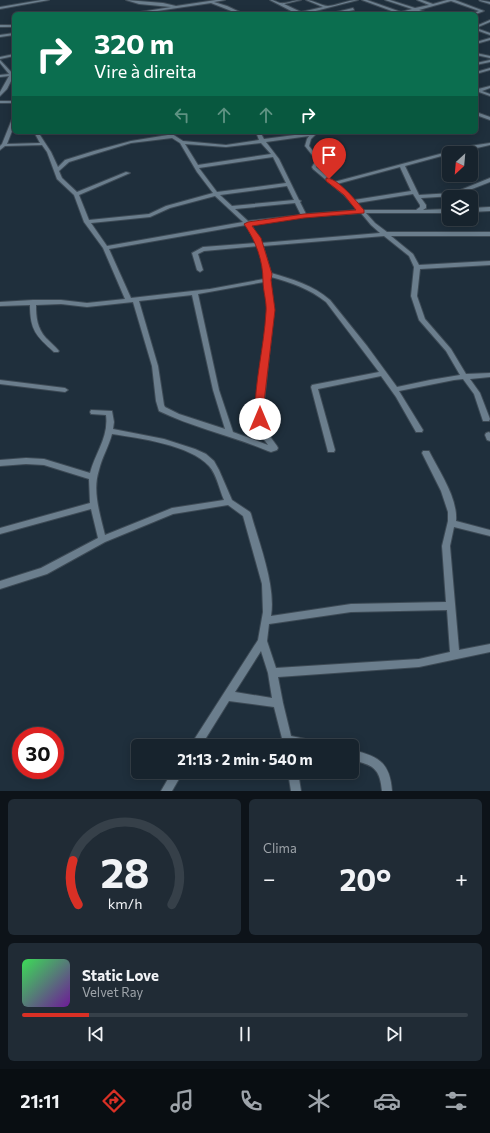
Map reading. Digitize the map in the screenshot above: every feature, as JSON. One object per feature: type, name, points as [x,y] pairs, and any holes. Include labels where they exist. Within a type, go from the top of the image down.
[{"type":"street","points":[[0,8],[47,0]]},
{"type":"street","points":[[128,0],[167,4]]},
{"type":"street","points":[[160,0],[176,8]]},
{"type":"street","points":[[203,0],[237,12]]},
{"type":"street","points":[[145,12],[223,0]]},
{"type":"street","points":[[272,0],[296,12]]},
{"type":"street","points":[[281,4],[299,0]]},
{"type":"street","points":[[308,0],[331,12]]},
{"type":"street","points":[[309,12],[356,0]]},
{"type":"street","points":[[364,0],[395,12]]},
{"type":"street","points":[[387,0],[422,12]]},
{"type":"street","points":[[419,0],[433,5]]},
{"type":"street","points":[[408,12],[452,0],[482,10],[478,12]]},
{"type":"street","points":[[483,0],[490,3]]},
{"type":"street","points":[[342,12],[353,9]]},
{"type":"street","points":[[478,27],[490,21]]},
{"type":"street","points":[[0,26],[12,26]]},
{"type":"street","points":[[478,29],[490,34]]},
{"type":"street","points":[[0,36],[12,34]]},
{"type":"street","points":[[478,42],[490,39]]},
{"type":"street","points":[[478,54],[490,57]]},
{"type":"street","points":[[0,58],[12,55]]},
{"type":"street","points":[[0,61],[9,69],[12,75]]},
{"type":"street","points":[[478,64],[490,61]]},
{"type":"street","points":[[478,73],[490,70]]},
{"type":"street","points":[[0,76],[12,75]]},
{"type":"street","points":[[0,95],[5,89],[12,75]]},
{"type":"street","points":[[478,90],[490,87]]},
{"type":"street","points":[[478,90],[490,95]]},
{"type":"street","points":[[0,102],[12,102]]},
{"type":"street","points":[[478,114],[490,119]]},
{"type":"street","points":[[12,124],[2,147],[43,144]]},
{"type":"street","points":[[37,134],[49,152],[56,172],[64,184],[76,194],[87,222],[106,248],[139,316],[150,344],[162,409],[176,416],[230,433],[271,449],[274,448],[263,434],[259,411],[271,310],[268,277],[260,244],[248,224],[216,194],[196,167],[182,142],[170,134]]},
{"type":"street","points":[[259,134],[262,141],[274,155],[304,216]]},
{"type":"street","points":[[182,142],[222,146],[309,134]]},
{"type":"street","points":[[315,134],[309,139],[307,146],[318,160],[314,167],[315,169],[334,183],[385,234],[411,255],[417,267],[414,296],[422,320],[449,350],[479,398],[486,418]]},
{"type":"street","points":[[56,172],[68,161],[96,152],[132,142],[173,136]]},
{"type":"street","points":[[334,183],[472,147],[490,144]]},
{"type":"street","points":[[196,167],[274,155]]},
{"type":"street","points":[[402,165],[414,192],[424,206],[417,212]]},
{"type":"street","points":[[76,194],[128,173]]},
{"type":"street","points":[[418,197],[454,194],[490,180]]},
{"type":"street","points":[[87,222],[150,215],[164,208],[216,194],[288,184]]},
{"type":"street","points":[[353,202],[414,192]]},
{"type":"street","points":[[232,208],[298,202]]},
{"type":"street","points":[[478,210],[490,209]]},
{"type":"street","points":[[106,248],[176,234],[304,216],[361,211],[442,211]]},
{"type":"street","points":[[200,270],[194,254],[198,250],[385,234],[490,234]]},
{"type":"street","points":[[417,267],[490,263]]},
{"type":"street","points":[[0,304],[67,302],[81,305],[132,301],[194,292],[268,277],[294,282],[325,298],[383,373],[419,430]]},
{"type":"street","points":[[194,292],[216,390],[230,433]]},
{"type":"street","points":[[34,302],[34,321],[39,335],[56,351]]},
{"type":"street","points":[[331,450],[314,387],[383,373]]},
{"type":"street","points":[[395,390],[432,380],[464,376],[490,375]]},
{"type":"street","points":[[0,382],[65,390]]},
{"type":"street","points":[[94,412],[105,411],[109,413],[110,431],[93,477],[94,505],[102,540]]},
{"type":"street","points":[[110,431],[156,439],[190,450],[207,458],[212,463],[229,502],[247,514],[266,584],[268,597],[262,641],[199,739]]},
{"type":"street","points":[[426,452],[450,502],[452,512],[452,523],[447,535],[446,546],[455,655]]},
{"type":"street","points":[[0,463],[26,461],[44,462],[93,477]]},
{"type":"street","points":[[0,585],[44,572],[102,540],[176,510],[229,502]]},
{"type":"street","points":[[0,532],[94,505]]},
{"type":"street","points":[[452,523],[490,534]]},
{"type":"street","points":[[265,621],[351,608],[450,606]]},
{"type":"street","points":[[262,641],[272,673],[287,739]]},
{"type":"street","points":[[272,673],[410,664],[490,648]]},
{"type":"street","points":[[227,696],[278,703]]},
{"type":"street","points":[[359,757],[372,761],[381,767],[385,773],[387,791]]},
{"type":"street","points":[[166,791],[174,779]]},
{"type":"street","points":[[294,779],[296,791]]},
{"type":"route","points":[[260,419],[259,402],[271,310],[267,280],[268,274],[260,244],[248,224],[286,218],[361,211],[346,194],[329,179]]}]
